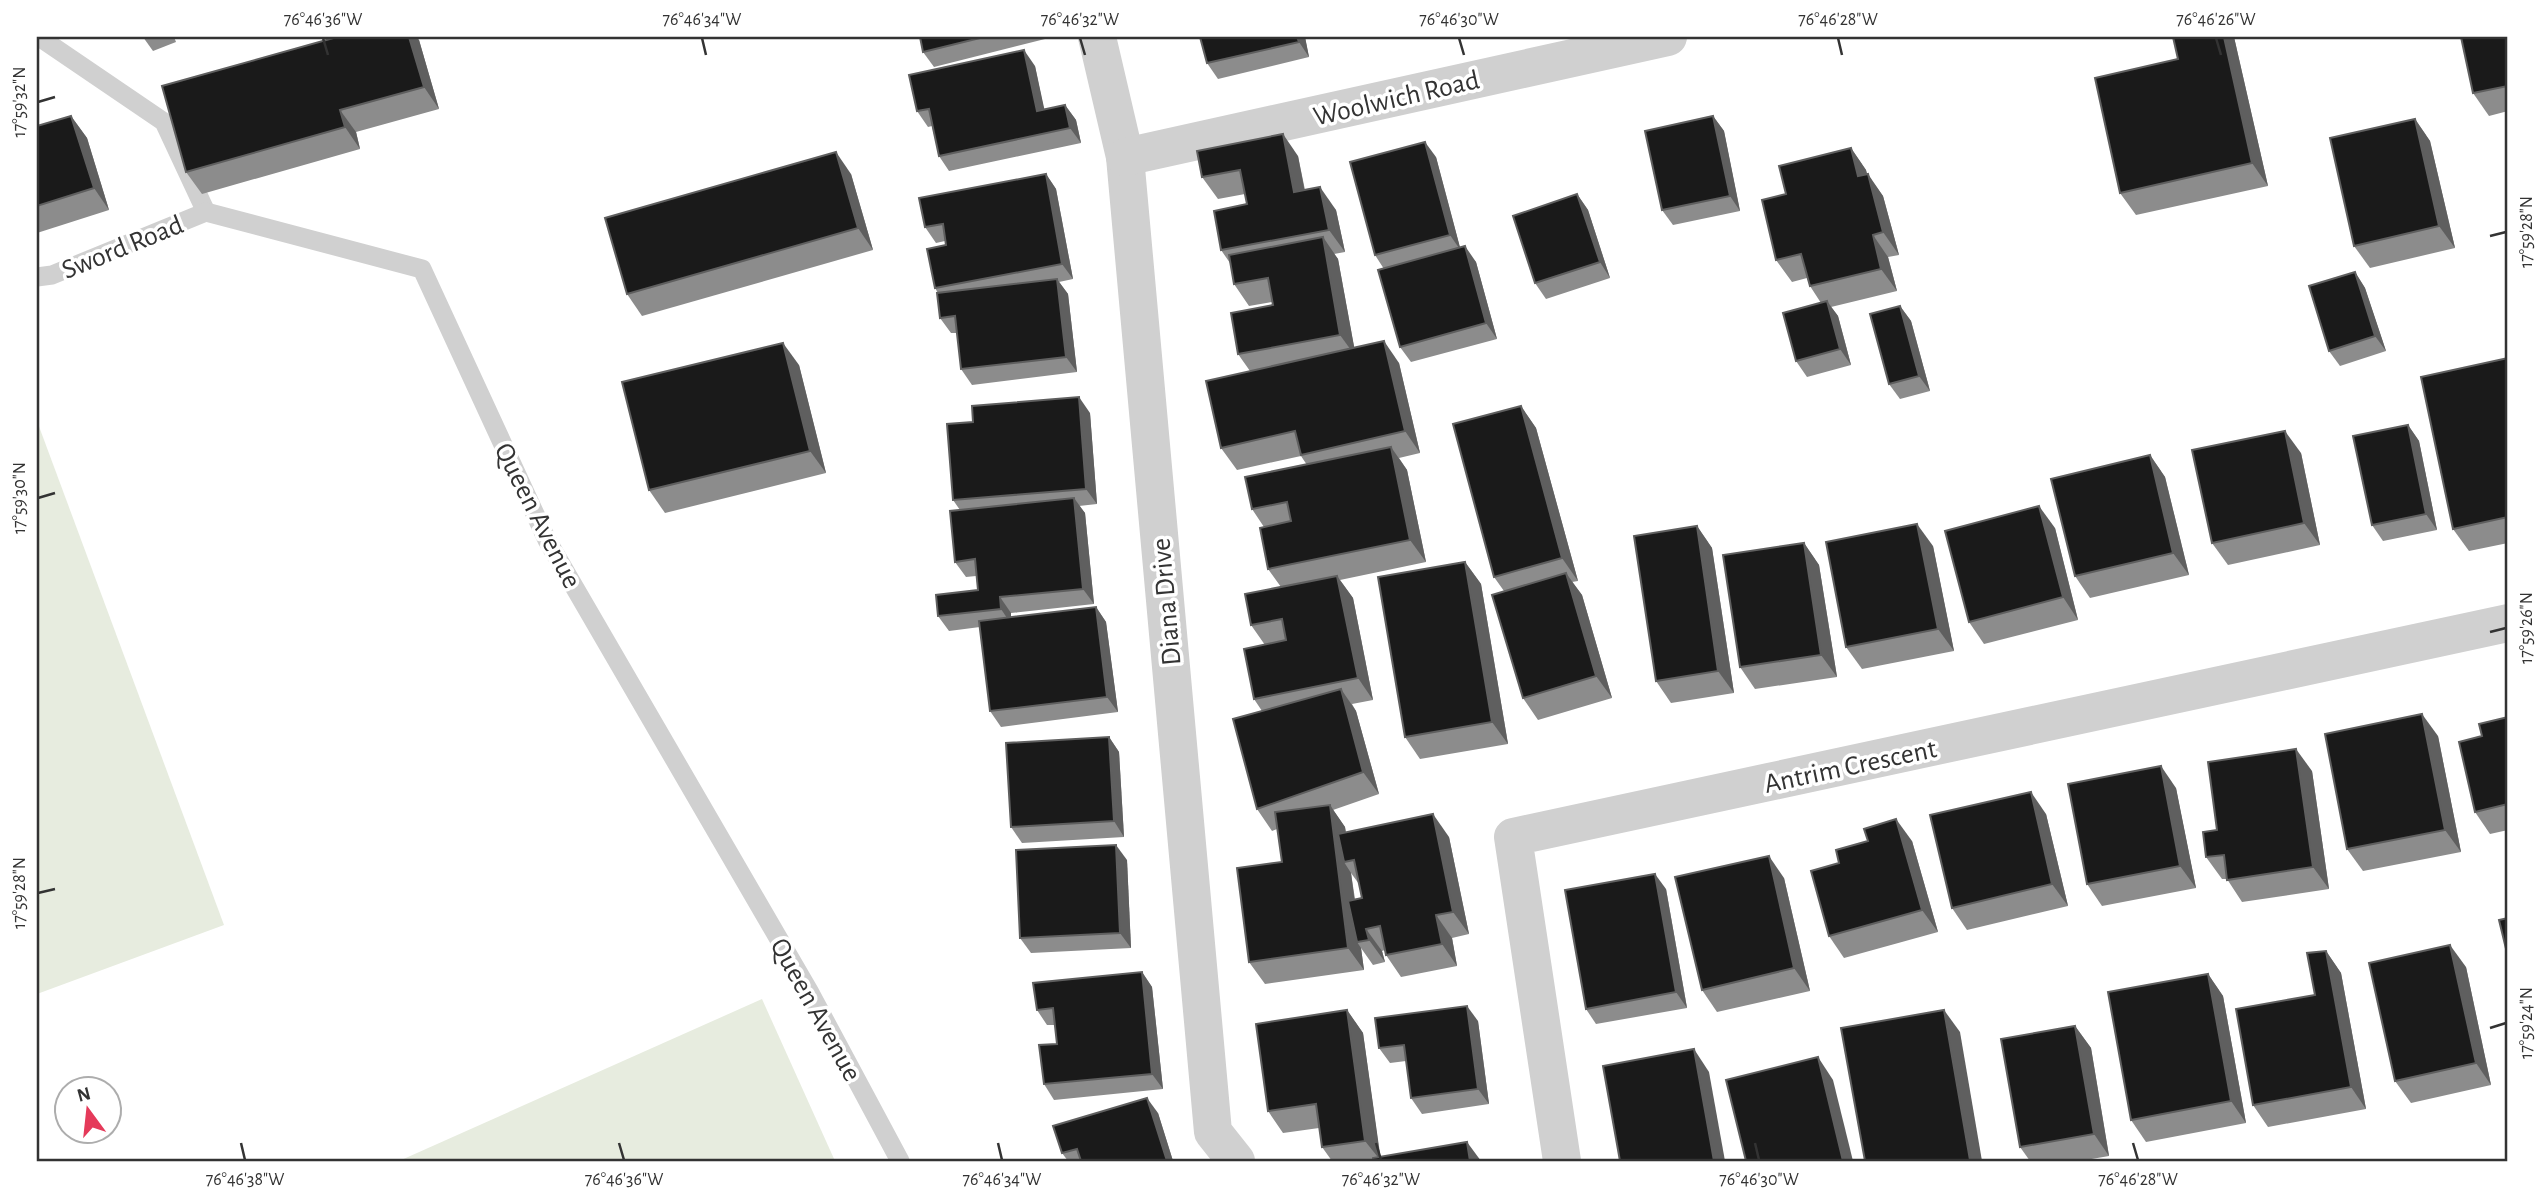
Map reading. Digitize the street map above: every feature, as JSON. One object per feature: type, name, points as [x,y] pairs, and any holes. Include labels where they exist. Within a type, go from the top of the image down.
[{"type":"street","name":"Diana Drive","points":[[1097,37],[1125,157],[1213,1132],[1237,1161]]},
{"type":"street","name":"Woolwich Road","points":[[1125,157],[1644,39]]},
{"type":"street","name":"Antrim Crescent","points":[[1562,1161],[1513,837],[2508,623]]},
{"type":"lane","points":[[42,40],[164,122],[206,212]]},
{"type":"lane","name":"Sword Road","points":[[37,277],[52,275],[206,212]]},
{"type":"lane","name":"Queen Avenue","points":[[206,212],[422,269],[547,540],[809,991],[900,1161]]},
{"type":"shaded area","points":[[37,421],[224,925],[37,994]]},
{"type":"shaded area","points":[[762,999],[835,1161],[399,1161]]},
{"type":"building","points":[[337,37],[409,37],[424,87],[340,110],[345,127],[186,172],[162,86]]},
{"type":"building","points":[[920,37],[984,37],[923,52]]},
{"type":"building","points":[[1200,37],[1297,37],[1299,42],[1207,63]]},
{"type":"building","points":[[2173,37],[2224,37],[2252,163],[2120,193],[2095,78],[2178,59]]},
{"type":"building","points":[[2461,37],[2508,37],[2508,86],[2473,93]]},
{"type":"building","points":[[1024,50],[1037,111],[1065,105],[1070,128],[939,156],[929,109],[917,111],[909,75]]},
{"type":"building","points":[[71,116],[94,188],[37,206],[37,126]]},
{"type":"building","points":[[1713,116],[1730,196],[1662,210],[1645,131]]},
{"type":"building","points":[[2415,119],[2439,226],[2354,246],[2330,138]]},
{"type":"building","points":[[1283,134],[1294,192],[1320,187],[1329,230],[1221,250],[1214,211],[1247,204],[1240,170],[1202,177],[1197,151]]},
{"type":"building","points":[[1425,142],[1450,235],[1375,255],[1350,162]]},
{"type":"building","points":[[1851,148],[1858,176],[1868,174],[1883,232],[1873,235],[1881,269],[1810,286],[1801,254],[1776,260],[1762,200],[1786,194],[1779,166]]},
{"type":"building","points":[[836,152],[858,228],[627,294],[605,218]]},
{"type":"building","points":[[1046,174],[1062,264],[935,288],[927,249],[946,245],[943,224],[925,227],[919,198]]},
{"type":"building","points":[[1577,194],[1600,262],[1535,283],[1513,216]]},
{"type":"building","points":[[1323,237],[1340,335],[1238,354],[1231,313],[1273,305],[1268,278],[1234,284],[1229,255]]},
{"type":"building","points":[[1465,246],[1486,323],[1400,347],[1378,270]]},
{"type":"building","points":[[2355,272],[2375,336],[2329,351],[2309,286]]},
{"type":"building","points":[[1057,279],[1066,357],[961,369],[955,316],[940,318],[937,293]]},
{"type":"building","points":[[1827,301],[1840,349],[1796,361],[1783,313]]},
{"type":"building","points":[[1900,306],[1919,376],[1889,384],[1870,314]]},
{"type":"building","points":[[1384,341],[1405,431],[1301,455],[1295,431],[1221,448],[1206,381]]},
{"type":"building","points":[[783,343],[810,451],[649,490],[622,382]]},
{"type":"building","points":[[2508,358],[2508,517],[2453,529],[2421,377]]},
{"type":"building","points":[[1079,397],[1086,489],[953,500],[947,424],[973,422],[972,406]]},
{"type":"building","points":[[1521,406],[1562,558],[1494,577],[1453,424]]},
{"type":"building","points":[[2408,425],[2426,514],[2372,525],[2353,436]]},
{"type":"building","points":[[2285,431],[2304,523],[2212,543],[2192,450]]},
{"type":"building","points":[[1391,447],[1410,540],[1268,569],[1260,528],[1291,521],[1287,502],[1252,509],[1245,477]]},
{"type":"building","points":[[2150,455],[2173,553],[2075,576],[2051,479]]},
{"type":"building","points":[[1074,498],[1083,589],[1000,597],[1001,609],[938,616],[936,595],[978,590],[975,559],[955,562],[950,511]]},
{"type":"building","points":[[2039,506],[2063,597],[1969,622],[1945,531]]},
{"type":"building","points":[[1917,524],[1938,629],[1846,647],[1826,542]]},
{"type":"building","points":[[1697,526],[1718,671],[1656,681],[1634,536]]},
{"type":"building","points":[[1804,543],[1821,655],[1740,667],[1723,555]]},
{"type":"building","points":[[1465,562],[1492,722],[1405,737],[1378,577]]},
{"type":"building","points":[[1566,573],[1596,676],[1523,698],[1492,595]]},
{"type":"building","points":[[1337,576],[1358,678],[1254,699],[1244,649],[1286,640],[1282,619],[1251,625],[1245,594]]},
{"type":"building","points":[[1096,607],[1107,697],[990,711],[979,621]]},
{"type":"building","points":[[1341,689],[1363,772],[1257,809],[1233,719]]},
{"type":"building","points":[[2422,714],[2445,830],[2347,849],[2325,734]]},
{"type":"building","points":[[2508,717],[2508,804],[2475,812],[2459,742],[2482,736],[2479,724]]},
{"type":"building","points":[[1109,737],[1114,821],[1011,827],[1006,743]]},
{"type":"building","points":[[2296,749],[2313,867],[2227,880],[2224,855],[2206,857],[2203,832],[2217,830],[2208,762]]},
{"type":"building","points":[[2161,766],[2180,866],[2087,884],[2068,784]]},
{"type":"building","points":[[2031,792],[2052,884],[1952,908],[1930,815]]},
{"type":"building","points":[[1330,805],[1348,948],[1249,962],[1237,868],[1282,862],[1275,812]]},
{"type":"building","points":[[1433,814],[1453,912],[1436,915],[1442,944],[1386,955],[1380,926],[1366,929],[1369,940],[1357,942],[1348,901],[1362,898],[1354,860],[1344,862],[1338,834]]},
{"type":"building","points":[[1896,819],[1922,910],[1829,936],[1811,871],[1839,863],[1836,850],[1868,841],[1864,829]]},
{"type":"building","points":[[1116,845],[1120,933],[1020,938],[1016,850]]},
{"type":"building","points":[[1769,856],[1794,968],[1702,990],[1675,877]]},
{"type":"building","points":[[1655,874],[1676,992],[1586,1009],[1565,890]]},
{"type":"building","points":[[2508,918],[2508,957],[2499,920]]},
{"type":"building","points":[[2450,945],[2476,1063],[2395,1081],[2369,963]]},
{"type":"building","points":[[2326,951],[2351,1087],[2253,1105],[2236,1009],[2315,995],[2307,953]]},
{"type":"building","points":[[1142,972],[1152,1074],[1044,1084],[1039,1045],[1057,1044],[1053,1008],[1037,1010],[1033,983]]},
{"type":"building","points":[[2208,974],[2231,1101],[2131,1120],[2108,992]]},
{"type":"building","points":[[1467,1006],[1478,1089],[1411,1098],[1404,1045],[1379,1048],[1375,1018]]},
{"type":"building","points":[[1347,1010],[1365,1141],[1322,1147],[1316,1104],[1268,1111],[1256,1024]]},
{"type":"building","points":[[1944,1010],[1970,1160],[1865,1161],[1841,1028]]},
{"type":"building","points":[[2075,1026],[2094,1134],[2020,1147],[2001,1039]]},
{"type":"building","points":[[1694,1049],[1714,1161],[1620,1161],[1603,1066]]},
{"type":"building","points":[[1818,1057],[1843,1161],[1746,1161],[1726,1080]]},
{"type":"building","points":[[1147,1098],[1167,1161],[1081,1161],[1077,1149],[1062,1153],[1053,1126]]},
{"type":"building","points":[[1467,1142],[1470,1161],[1373,1161],[1373,1158]]}]
